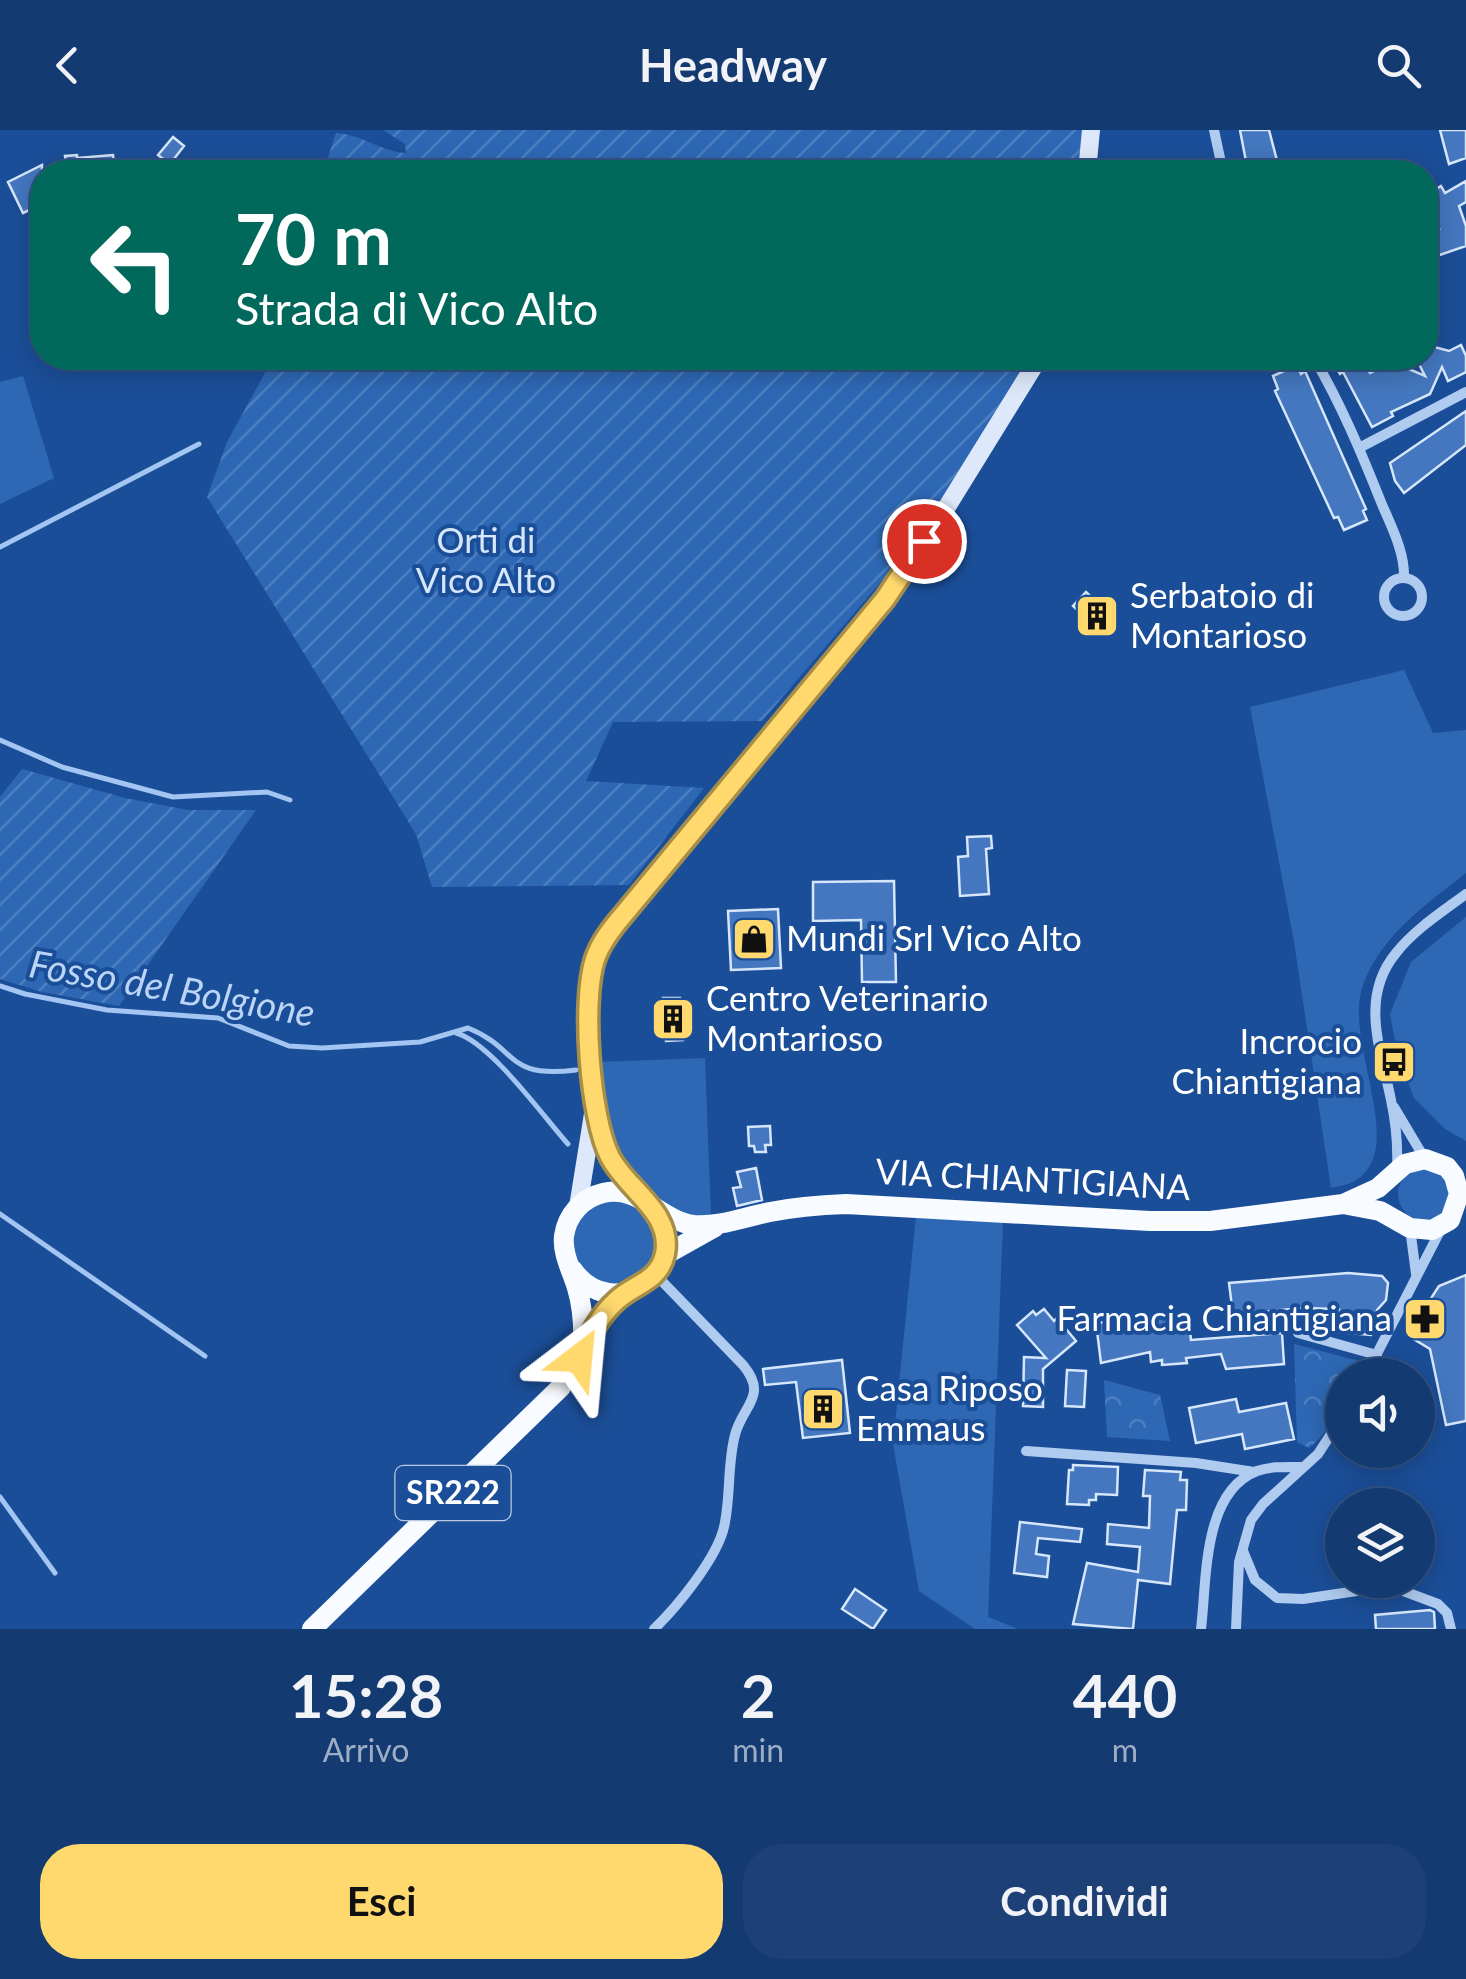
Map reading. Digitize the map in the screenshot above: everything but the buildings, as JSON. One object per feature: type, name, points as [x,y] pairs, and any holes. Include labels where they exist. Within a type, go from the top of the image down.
[{"type":"main road","name":"VIA CHIANTIGIANA","points":[[1343,1204],[1394,1175],[1405,1164],[1425,1159]]},
{"type":"main road","points":[[1425,1159],[1436,1161],[1460,1176],[1462,1201],[1442,1226]]},
{"type":"main road","points":[[1394,1175],[1388,1198],[1402,1223]]},
{"type":"main road","name":"VIA CHIANTIGIANA","points":[[578,1207],[591,1197],[623,1192],[677,1221],[720,1224],[825,1204],[1178,1222],[1343,1204],[1374,1208],[1402,1223],[1432,1230],[1442,1226]]},
{"type":"main road","points":[[644,1201],[660,1219],[666,1237],[663,1272]]},
{"type":"main road","points":[[578,1207],[564,1234],[583,1315],[583,1348]]},
{"type":"main road","name":"VIA CHIANTIGIANA","points":[[312,1629],[561,1387],[603,1315],[626,1292],[663,1272],[720,1224]]},
{"type":"main road","points":[[568,1264],[592,1288],[608,1293],[626,1292]]},
{"type":"street","points":[[1088,160],[1092,130]]},
{"type":"street","points":[[1214,130],[1220,160]]},
{"type":"street","points":[[578,1207],[595,1104],[589,990],[606,938],[885,599],[1032,370]]},
{"type":"street","points":[[1321,370],[1337,397],[1394,532],[1404,578]]},
{"type":"street","points":[[1359,448],[1466,392]]},
{"type":"street","points":[[1394,1175],[1392,1102],[1376,1029],[1375,1001],[1388,963],[1404,944],[1466,894]]},
{"type":"street","points":[[1392,1102],[1425,1159]]},
{"type":"street","points":[[595,1104],[609,1154],[644,1201]]},
{"type":"street","points":[[1402,1223],[1416,1274]]},
{"type":"street","points":[[1374,1358],[1442,1226]]},
{"type":"street","points":[[654,1629],[678,1602],[722,1533],[735,1435],[754,1390],[752,1377],[743,1365],[663,1272]]},
{"type":"street","points":[[1298,1334],[1376,1354]]},
{"type":"street","points":[[1236,1629],[1238,1567],[1248,1525],[1256,1512],[1325,1444]]},
{"type":"street","points":[[1026,1452],[1254,1472],[1305,1467]]},
{"type":"street","points":[[1201,1629],[1217,1513],[1232,1489],[1254,1472]]},
{"type":"street","points":[[1243,1551],[1255,1580],[1277,1598],[1302,1600],[1390,1586],[1438,1604],[1447,1613],[1451,1629]]},
{"type":"green space","points":[[383,130],[1083,130],[1079,160],[327,160],[336,133],[406,153],[405,144]]},
{"type":"green space","name":"Orti di Vico Alto","points":[[266,370],[1021,370],[915,542],[762,721],[613,722],[586,781],[704,788],[629,885],[432,887],[416,834],[207,497],[227,442]]},
{"type":"green space","points":[[23,376],[54,478],[0,504],[0,382]]},
{"type":"green space","points":[[1404,670],[1433,733],[1466,730],[1466,873],[1393,936],[1363,985],[1359,1009],[1361,1035],[1376,1121],[1376,1146],[1369,1167],[1353,1182],[1331,1188],[1294,942],[1250,707]]},
{"type":"green space","points":[[22,769],[125,798],[188,810],[256,810],[119,1006],[42,992],[0,979],[0,797]]},
{"type":"green space","points":[[1466,917],[1466,1141],[1445,1129],[1414,1098],[1398,1056],[1390,1014],[1411,962]]},
{"type":"green space","points":[[705,1058],[711,1217],[675,1208],[659,1199],[644,1188],[620,1159],[605,1125],[599,1062]]},
{"type":"green space","points":[[1424,1168],[1443,1175],[1450,1194],[1443,1213],[1424,1220],[1405,1213],[1398,1194],[1405,1175]]},
{"type":"green space","points":[[615,1200],[638,1207],[650,1219],[657,1242],[650,1265],[638,1277],[615,1284],[592,1277],[580,1265],[573,1242],[580,1219],[592,1207]]},
{"type":"green space","points":[[916,1216],[1003,1222],[988,1617],[1018,1629],[975,1629],[919,1591],[893,1444]]},
{"type":"green space","points":[[1294,1344],[1348,1358],[1325,1358],[1325,1431],[1309,1448],[1297,1442]]},
{"type":"green space","points":[[1104,1380],[1160,1395],[1170,1441],[1107,1437]]},
{"type":"waterway","points":[[0,547],[199,444]]},
{"type":"waterway","points":[[0,740],[62,767],[173,797],[267,792],[290,800]]},
{"type":"waterway","name":"Fosso del Bolgione","points":[[0,986],[107,1010],[218,1018],[289,1046],[322,1048],[420,1042],[468,1028],[524,1066],[553,1072],[576,1070]]},
{"type":"waterway","points":[[456,1033],[470,1039],[500,1065],[568,1144]]},
{"type":"waterway","points":[[0,1214],[205,1356]]},
{"type":"waterway","points":[[0,1497],[55,1573]]},
{"type":"place","name":"Serbatoio di Montarioso","points":[[1097,616]]},
{"type":"place","name":"Mundi Srl Vico Alto","points":[[754,939]]},
{"type":"place","name":"Centro Veterinario Montarioso","points":[[673,1019]]},
{"type":"place","name":"Incrocio Chiantigiana","points":[[1394,1062]]},
{"type":"place","name":"Farmacia Chiantigiana","points":[[1425,1319]]},
{"type":"place","name":"Casa Riposo Emmaus","points":[[823,1409]]},
{"type":"route","points":[[579,1358],[608,1308],[655,1274],[664,1255],[666,1237],[660,1219],[614,1164],[600,1127],[589,1002],[590,979],[600,948],[885,599],[924,541]]}]
